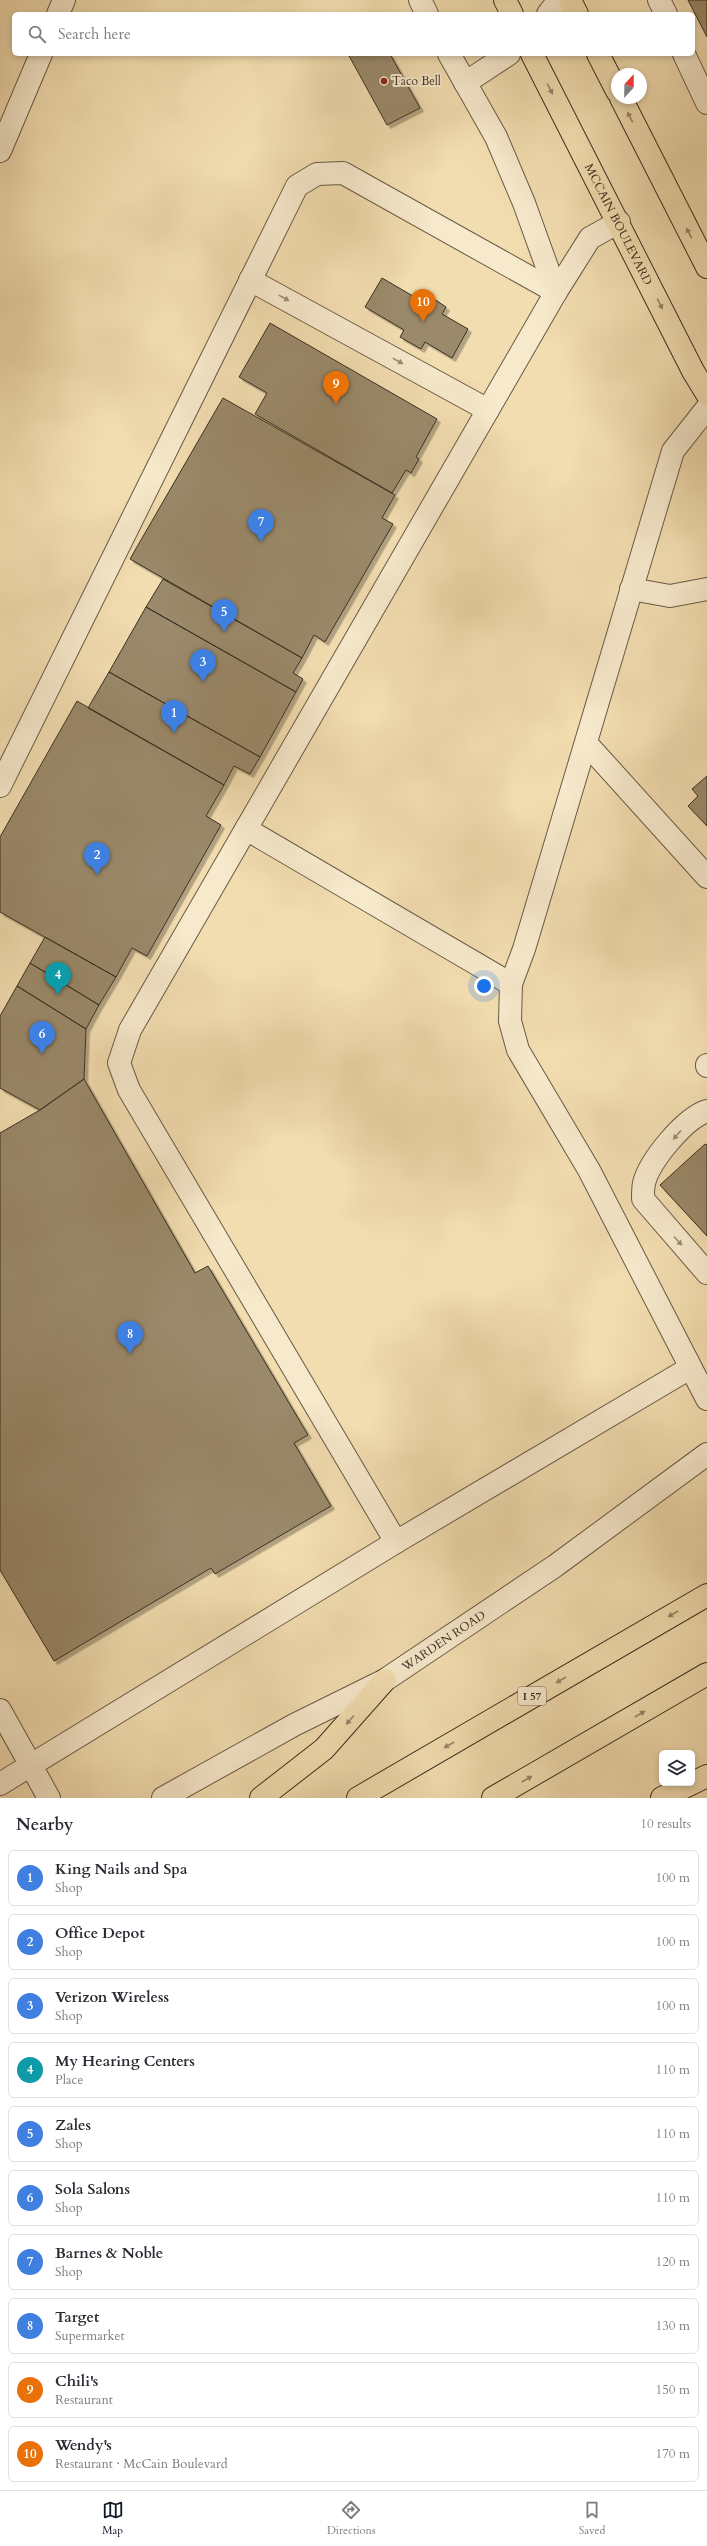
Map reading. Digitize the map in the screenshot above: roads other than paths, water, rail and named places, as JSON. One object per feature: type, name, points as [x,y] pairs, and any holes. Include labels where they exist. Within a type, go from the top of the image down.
[{"type":"main road","points":[[505,0],[511,12]]},
{"type":"main road","points":[[570,0],[576,12]]},
{"type":"main road","name":"MCCAIN BOULEVARD","points":[[533,56],[619,222],[693,371],[707,394]]},
{"type":"main road","points":[[599,56],[611,79]]},
{"type":"main road","points":[[624,104],[707,267]]},
{"type":"main road","name":"I 57","points":[[358,1798],[707,1595]]},
{"type":"main road","points":[[493,1798],[707,1674]]},
{"type":"main road","points":[[261,1798],[324,1749],[385,1680]]},
{"type":"main road","points":[[662,1798],[707,1776]]},
{"type":"street","points":[[59,12],[64,0]]},
{"type":"street","points":[[420,0],[426,12]]},
{"type":"street","points":[[550,12],[559,0]]},
{"type":"street","points":[[659,0],[665,12]]},
{"type":"street","points":[[0,151],[40,56]]},
{"type":"street","points":[[450,56],[496,137],[524,203],[556,292]]},
{"type":"street","points":[[465,83],[506,56]]},
{"type":"street","points":[[685,56],[707,103]]},
{"type":"street","points":[[0,786],[297,186],[317,174],[344,173],[556,292]]},
{"type":"street","points":[[396,1542],[129,1090],[119,1063],[130,1030],[556,292],[590,238],[619,222]]},
{"type":"street","points":[[250,280],[488,410]]},
{"type":"street","points":[[707,408],[673,451],[524,949],[511,984],[510,1021],[518,1050],[589,1170],[707,1399]]},
{"type":"street","points":[[632,589],[670,596],[707,589]]},
{"type":"street","points":[[586,743],[707,877]]},
{"type":"street","points":[[246,829],[511,984]]},
{"type":"street","points":[[707,1112],[697,1115],[684,1126],[655,1162],[644,1183],[643,1199],[707,1273]]},
{"type":"street","points":[[615,1220],[643,1199]]},
{"type":"street","points":[[0,1784],[396,1542],[690,1368]]},
{"type":"street","name":"WARDEN ROAD","points":[[163,1798],[294,1725],[385,1680],[548,1570],[707,1454]]},
{"type":"street","points":[[0,1710],[49,1798]]},
{"type":"place","name":"Taco Bell","points":[[384,81]]},
{"type":"place","name":"Wendy's","points":[[423,322]]},
{"type":"place","name":"Chili's","points":[[336,404]]},
{"type":"place","name":"Barnes & Noble","points":[[261,542]]},
{"type":"place","name":"Zales","points":[[224,632]]},
{"type":"place","name":"Verizon Wireless","points":[[203,682]]},
{"type":"place","name":"King Nails and Spa","points":[[174,733]]},
{"type":"place","name":"Office Depot","points":[[97,875]]},
{"type":"place","name":"My Hearing Centers","points":[[58,995]]},
{"type":"place","name":"Sola Salons","points":[[42,1054]]},
{"type":"place","name":"Target","points":[[130,1354]]}]
